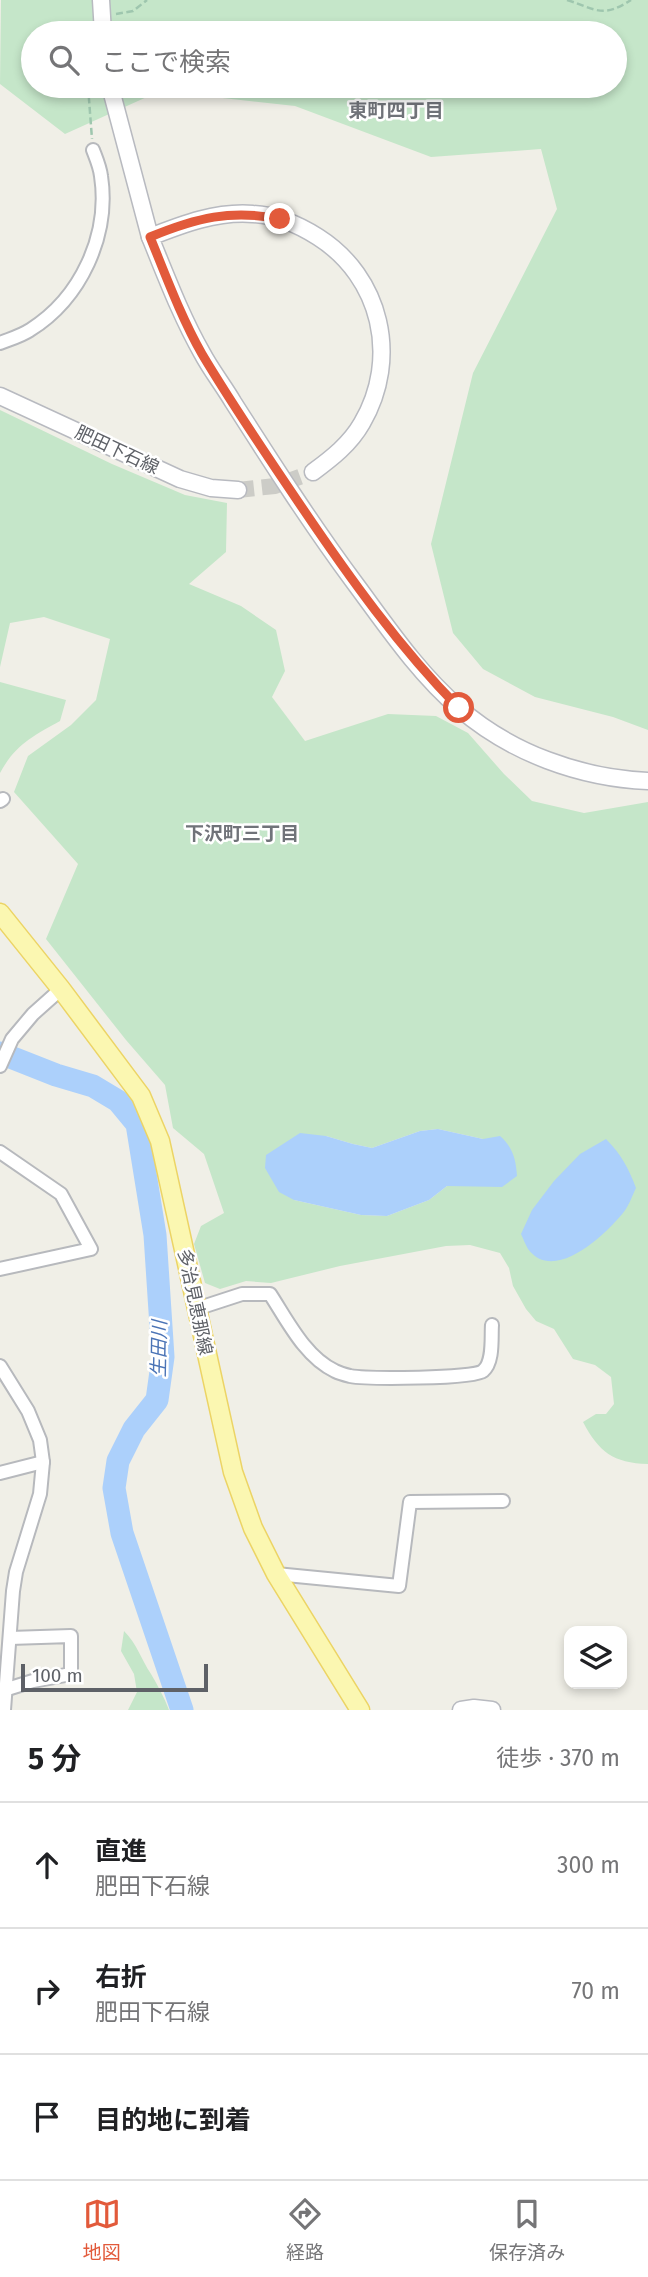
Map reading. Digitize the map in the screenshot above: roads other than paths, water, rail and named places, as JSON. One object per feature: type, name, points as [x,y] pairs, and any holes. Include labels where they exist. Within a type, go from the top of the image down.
[{"type":"main road","points":[[101,0],[102,21]]},
{"type":"main road","points":[[113,98],[150,237],[175,301],[202,354],[261,448],[396,638],[426,675],[459,708],[509,743],[574,769],[619,780],[648,781]]},
{"type":"main road","points":[[150,237],[196,220],[222,215],[254,214],[280,219],[304,229],[331,245],[352,265],[376,307],[382,345],[381,369],[375,394],[361,424],[337,454],[313,472]]},
{"type":"main road","name":"肥田下石線","points":[[0,396],[180,479],[211,488],[238,490]]},
{"type":"main road","name":"多治見恵那線","points":[[0,913],[141,1096],[160,1141],[233,1472],[253,1528],[276,1574],[360,1710]]},
{"type":"main road","points":[[461,1710],[474,1707],[492,1710]]},
{"type":"street","points":[[0,343],[29,331],[50,315],[73,290],[88,266],[102,211],[101,175],[93,150]]},
{"type":"street","points":[[0,1066],[12,1039],[33,1014],[61,989]]},
{"type":"street","points":[[0,1153],[61,1194],[91,1249],[0,1269]]},
{"type":"street","points":[[196,1309],[242,1294],[270,1294],[309,1350],[333,1370],[351,1376],[475,1375],[483,1371],[489,1362],[492,1325]]},
{"type":"street","points":[[0,1366],[28,1411],[40,1440],[43,1462],[40,1494],[16,1572],[4,1710]]},
{"type":"street","points":[[0,1473],[43,1462]]},
{"type":"street","points":[[276,1574],[399,1586],[410,1502],[503,1501]]},
{"type":"street","points":[[4,1690],[71,1674],[71,1636],[10,1638]]},
{"type":"water","points":[[438,1129],[483,1139],[500,1136],[513,1154],[517,1176],[502,1187],[447,1186],[429,1200],[387,1216],[361,1215],[294,1200],[279,1192],[265,1168],[266,1155],[300,1133],[326,1136],[372,1148],[420,1131]]},
{"type":"water","points":[[606,1139],[624,1162],[636,1188],[627,1207],[604,1233],[578,1252],[565,1259],[551,1261],[539,1258],[528,1249],[521,1234],[532,1210],[554,1181],[580,1154]]},
{"type":"waterway","name":"生田川","points":[[0,1053],[93,1086],[118,1101],[137,1124],[155,1235],[163,1357],[157,1400],[134,1429],[118,1461],[114,1488],[122,1533],[182,1710]]},
{"type":"tunnel","points":[[238,490],[275,486],[313,472]]},
{"type":"district","name":"東町四丁目","points":[[396,110]]},
{"type":"district","name":"下沢町三丁目","points":[[242,833]]}]
